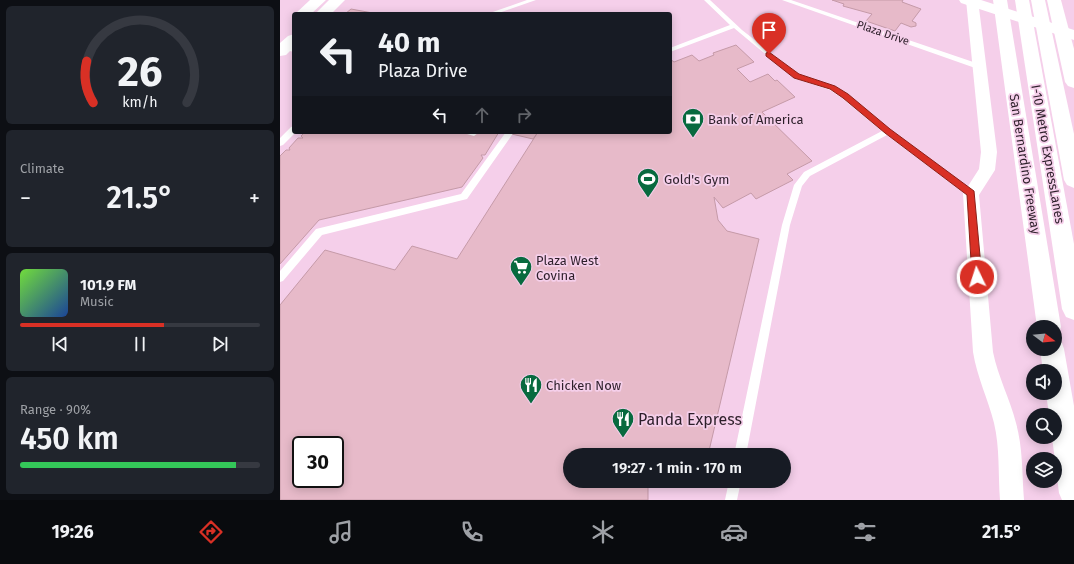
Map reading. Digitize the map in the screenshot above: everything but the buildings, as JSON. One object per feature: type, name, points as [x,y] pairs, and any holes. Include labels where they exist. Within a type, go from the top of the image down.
[{"type":"main road","points":[[304,12],[319,0]]},
{"type":"main road","points":[[315,12],[329,0]]},
{"type":"main road","points":[[324,12],[338,0]]},
{"type":"main road","name":"San Bernardino Freeway","points":[[1000,0],[1048,320]]},
{"type":"main road","points":[[1054,0],[1058,18],[1069,38],[1074,82]]},
{"type":"main road","points":[[971,4],[1024,14],[1069,38]]},
{"type":"main road","name":"I-10 Metro ExpressLanes","points":[[1039,6],[1074,180]]},
{"type":"main road","name":"I-10 Metro ExpressLanes","points":[[1024,14],[1074,309]]},
{"type":"main road","points":[[288,43],[292,28]]},
{"type":"main road","points":[[288,43],[290,34],[292,32]]},
{"type":"main road","points":[[1053,356],[1074,494]]},
{"type":"street","points":[[971,4],[990,152],[987,170],[971,194],[984,364],[998,398],[1007,432],[1012,500]]},
{"type":"lane","points":[[496,12],[533,0]]},
{"type":"lane","points":[[707,0],[734,26],[796,76],[832,88],[845,96],[887,131],[971,194]]},
{"type":"lane","name":"Plaza Drive","points":[[786,0],[980,66]]},
{"type":"lane","points":[[672,49],[734,26]]},
{"type":"lane","points":[[280,143],[292,131]]},
{"type":"lane","points":[[741,448],[785,233],[798,185],[807,174],[887,131]]},
{"type":"lane","points":[[280,278],[284,267],[319,232],[464,197],[509,134]]},
{"type":"lane","points":[[731,500],[734,488]]},
{"type":"place","name":"Bank of America","points":[[693,138]]},
{"type":"place","name":"Gold's Gym","points":[[648,198]]},
{"type":"place","name":"Plaza West Covina","points":[[521,286]]},
{"type":"place","name":"Chicken Now","points":[[531,404]]},
{"type":"place","name":"Panda Express","points":[[623,438]]},
{"type":"route","points":[[769,54],[796,76],[832,88],[845,96],[887,131],[971,194],[977,277]]}]
